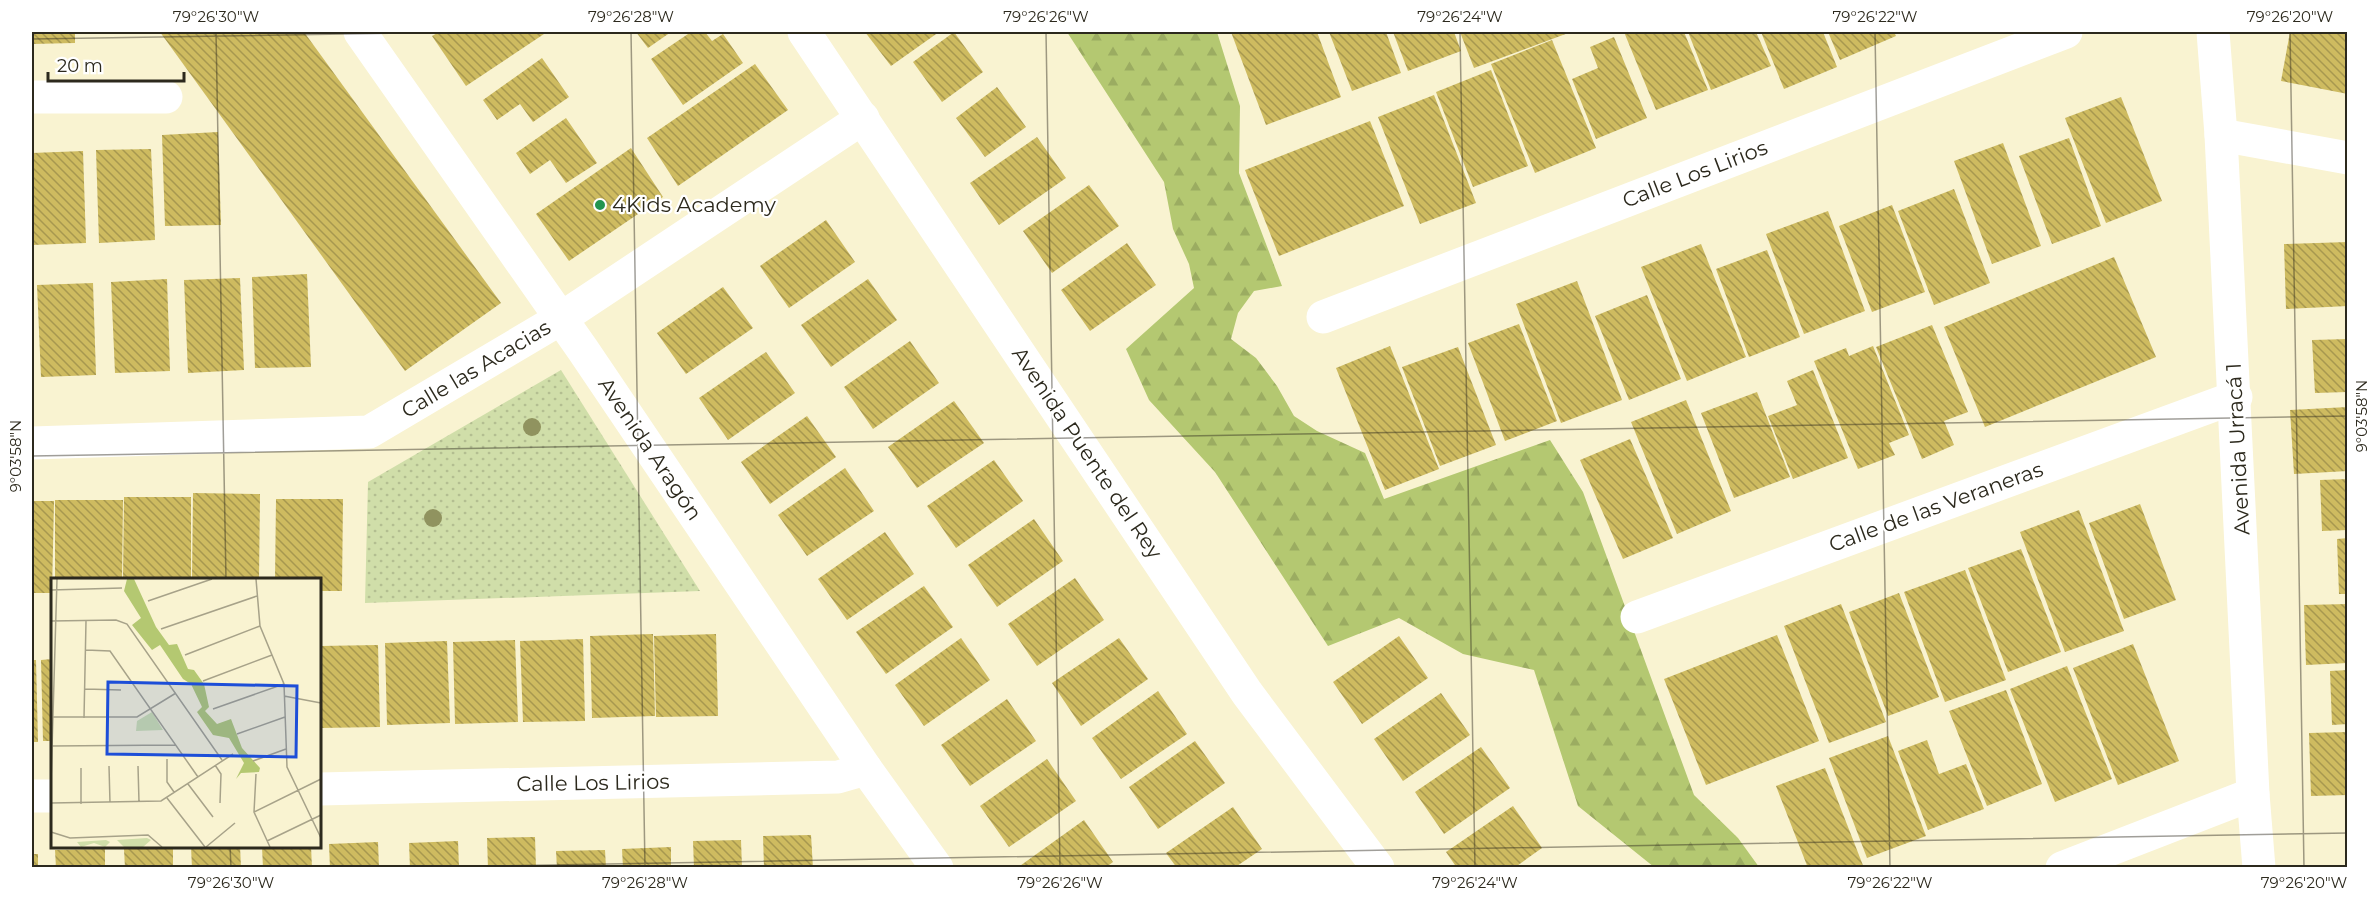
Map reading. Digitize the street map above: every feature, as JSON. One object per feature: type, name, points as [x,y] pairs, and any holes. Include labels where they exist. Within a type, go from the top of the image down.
[{"type":"street","name":"Avenida Aragón","points":[[360,32],[560,319],[866,769],[937,867]]},
{"type":"street","name":"Avenida Puente del Rey","points":[[804,32],[1247,693],[1378,867]]},
{"type":"street","name":"Calle Los Lirios","points":[[1323,317],[2066,32]]},
{"type":"street","name":"Avenida Urracá 1","points":[[2213,32],[2236,397],[2253,794],[2259,867]]},
{"type":"street","points":[[32,97],[165,97]]},
{"type":"street","name":"Calle las Acacias","points":[[32,443],[369,432],[560,319],[863,118]]},
{"type":"street","points":[[2221,135],[2348,158]]},
{"type":"street","name":"Calle de las Veraneras","points":[[1637,617],[2236,397]]},
{"type":"street","name":"Calle Los Lirios","points":[[321,789],[838,777],[866,769]]},
{"type":"street","points":[[2062,867],[2253,794]]},
{"type":"street","points":[[32,796],[51,796]]},
{"type":"green space","points":[[1067,32],[1217,32],[1240,106],[1239,173],[1282,286],[1254,291],[1238,313],[1231,339],[1256,358],[1277,386],[1294,416],[1317,431],[1365,453],[1384,499],[1550,440],[1583,492],[1694,795],[1738,838],[1759,867],[1654,867],[1578,806],[1534,670],[1463,654],[1399,618],[1328,646],[1215,472],[1149,400],[1126,349],[1194,288],[1189,264],[1173,229],[1164,182]]},
{"type":"green space","points":[[561,370],[700,591],[365,603],[368,482]]},
{"type":"building","points":[[32,32],[75,32],[75,43],[32,44]]},
{"type":"building","points":[[160,32],[304,32],[501,303],[405,371]]},
{"type":"building","points":[[439,32],[547,32],[466,86],[432,36]]},
{"type":"building","points":[[636,32],[671,32],[648,48]]},
{"type":"building","points":[[691,32],[705,32],[712,41],[723,34],[743,63],[683,105],[651,59]]},
{"type":"building","points":[[865,32],[939,32],[891,66]]},
{"type":"building","points":[[954,32],[983,72],[942,102],[913,62]]},
{"type":"building","points":[[1231,32],[1317,32],[1341,97],[1266,125]]},
{"type":"building","points":[[1329,32],[1386,32],[1401,73],[1352,91]]},
{"type":"building","points":[[1393,32],[1454,32],[1461,51],[1408,71]]},
{"type":"building","points":[[1460,32],[1571,32],[1474,68]]},
{"type":"building","points":[[1624,32],[1684,32],[1708,90],[1656,110]]},
{"type":"building","points":[[1688,32],[1756,32],[1771,66],[1711,90]]},
{"type":"building","points":[[1761,32],[1823,32],[1837,67],[1784,89]]},
{"type":"building","points":[[1828,32],[1894,32],[1896,36],[1840,60]]},
{"type":"building","points":[[2290,32],[2348,32],[2348,94],[2281,81]]},
{"type":"building","points":[[1614,37],[1647,118],[1596,139],[1572,79],[1598,68],[1590,47]]},
{"type":"building","points":[[1552,40],[1596,148],[1535,173],[1491,64]]},
{"type":"building","points":[[542,58],[569,97],[533,122],[520,104],[497,120],[483,100]]},
{"type":"building","points":[[755,64],[788,110],[678,186],[647,138]]},
{"type":"building","points":[[1491,70],[1528,166],[1473,187],[1436,92]]},
{"type":"building","points":[[997,87],[1026,127],[985,157],[956,118]]},
{"type":"building","points":[[1434,95],[1476,203],[1420,224],[1378,117]]},
{"type":"building","points":[[2121,97],[2162,201],[2106,223],[2065,118]]},
{"type":"building","points":[[566,118],[597,163],[566,183],[550,160],[530,174],[516,153]]},
{"type":"building","points":[[1370,121],[1404,206],[1279,256],[1245,170]]},
{"type":"building","points":[[218,132],[221,225],[165,226],[162,135]]},
{"type":"building","points":[[1037,137],[1066,178],[999,225],[970,183]]},
{"type":"building","points":[[2069,138],[2101,226],[2052,244],[2019,156]]},
{"type":"building","points":[[2003,143],[2041,246],[1992,264],[1954,161]]},
{"type":"building","name":"4Kids Academy","points":[[631,148],[663,197],[569,261],[536,214]]},
{"type":"building","points":[[151,149],[155,240],[99,243],[96,150]]},
{"type":"building","points":[[83,151],[86,243],[32,245],[32,153]]},
{"type":"building","points":[[1089,185],[1119,226],[1052,273],[1023,231]]},
{"type":"building","points":[[1954,189],[1990,283],[1934,305],[1898,211]]},
{"type":"building","points":[[1892,205],[1925,292],[1872,312],[1839,226]]},
{"type":"building","points":[[1828,211],[1865,311],[1804,334],[1766,234]]},
{"type":"building","points":[[826,220],[855,262],[789,308],[760,266]]},
{"type":"building","points":[[2348,242],[2348,306],[2286,309],[2284,244]]},
{"type":"building","points":[[1127,243],[1156,285],[1090,331],[1061,290]]},
{"type":"building","points":[[1701,244],[1746,357],[1687,381],[1641,267]]},
{"type":"building","points":[[1767,250],[1800,337],[1749,357],[1716,269]]},
{"type":"building","points":[[2114,257],[2156,357],[1985,427],[1944,327]]},
{"type":"building","points":[[307,274],[311,367],[255,368],[252,277]]},
{"type":"building","points":[[240,278],[244,370],[188,373],[184,280]]},
{"type":"building","points":[[167,279],[170,371],[115,373],[111,282]]},
{"type":"building","points":[[868,279],[897,320],[831,367],[801,325]]},
{"type":"building","points":[[1577,281],[1622,400],[1561,423],[1516,304]]},
{"type":"building","points":[[93,283],[96,375],[41,377],[37,285]]},
{"type":"building","points":[[723,287],[753,328],[686,374],[657,333]]},
{"type":"building","points":[[1647,295],[1681,379],[1629,400],[1595,316]]},
{"type":"building","points":[[1519,324],[1557,421],[1505,441],[1468,343]]},
{"type":"building","points":[[1932,325],[1968,412],[1944,421],[1954,445],[1922,459],[1876,347]]},
{"type":"building","points":[[2348,339],[2348,392],[2315,393],[2312,340]]},
{"type":"building","points":[[910,341],[939,383],[873,429],[844,387]]},
{"type":"building","points":[[1390,346],[1439,469],[1385,490],[1336,368]]},
{"type":"building","points":[[1873,346],[1909,435],[1889,443],[1895,455],[1858,469],[1814,361],[1846,348],[1849,356]]},
{"type":"building","points":[[1458,347],[1496,445],[1440,466],[1402,367]]},
{"type":"building","points":[[766,352],[795,393],[728,440],[699,398]]},
{"type":"building","points":[[1813,370],[1848,458],[1793,479],[1768,416],[1797,405],[1787,381]]},
{"type":"building","points":[[1757,392],[1790,477],[1734,498],[1701,413]]},
{"type":"building","points":[[1686,400],[1731,511],[1677,534],[1631,422]]},
{"type":"building","points":[[954,401],[984,443],[917,488],[888,447]]},
{"type":"building","points":[[2348,407],[2348,471],[2294,474],[2290,410]]},
{"type":"building","points":[[807,416],[836,457],[770,504],[741,462]]},
{"type":"building","points":[[1630,439],[1673,538],[1623,559],[1580,460]]},
{"type":"building","points":[[994,460],[1023,501],[956,548],[927,506]]},
{"type":"building","points":[[845,468],[874,511],[807,556],[778,515]]},
{"type":"building","points":[[2348,479],[2348,530],[2322,531],[2320,480]]},
{"type":"building","points":[[193,493],[260,494],[259,578],[192,578]]},
{"type":"building","points":[[124,497],[191,497],[191,578],[123,578]]},
{"type":"building","points":[[276,499],[343,499],[342,591],[321,591],[321,578],[275,578]]},
{"type":"building","points":[[55,500],[123,500],[122,578],[55,578]]},
{"type":"building","points":[[32,501],[54,501],[51,593],[32,593]]},
{"type":"building","points":[[2140,504],[2176,600],[2124,619],[2089,523]]},
{"type":"building","points":[[2079,510],[2124,631],[2065,652],[2020,532]]},
{"type":"building","points":[[1034,519],[1063,561],[997,607],[968,565]]},
{"type":"building","points":[[885,532],[914,574],[847,620],[818,579]]},
{"type":"building","points":[[2348,538],[2348,594],[2339,594],[2337,539]]},
{"type":"building","points":[[2021,549],[2061,652],[2008,672],[1968,568]]},
{"type":"building","points":[[1965,570],[2006,680],[1945,702],[1904,592]]},
{"type":"building","points":[[1075,578],[1104,620],[1037,666],[1008,624]]},
{"type":"building","points":[[924,586],[953,627],[886,674],[856,632]]},
{"type":"building","points":[[1899,593],[1939,697],[1888,716],[1849,612]]},
{"type":"building","points":[[1841,604],[1886,722],[1829,743],[1784,626]]},
{"type":"building","points":[[2348,604],[2348,663],[2306,665],[2304,605]]},
{"type":"building","points":[[653,634],[655,716],[592,718],[590,636]]},
{"type":"building","points":[[716,634],[718,716],[656,717],[654,636]]},
{"type":"building","points":[[1777,635],[1819,741],[1706,785],[1664,679]]},
{"type":"building","points":[[1399,636],[1428,678],[1362,724],[1333,682]]},
{"type":"building","points":[[961,638],[990,680],[924,726],[895,685]]},
{"type":"building","points":[[1119,638],[1148,679],[1081,726],[1052,683]]},
{"type":"building","points":[[583,639],[585,721],[523,722],[520,641]]},
{"type":"building","points":[[515,640],[518,722],[455,724],[453,642]]},
{"type":"building","points":[[447,641],[450,723],[387,725],[385,643]]},
{"type":"building","points":[[2133,644],[2179,761],[2118,785],[2073,668]]},
{"type":"building","points":[[378,645],[380,727],[321,728],[321,646]]},
{"type":"building","points":[[51,659],[51,741],[43,741],[41,660]]},
{"type":"building","points":[[32,660],[36,660],[38,742],[32,742]]},
{"type":"building","points":[[2067,666],[2112,779],[2055,802],[2010,689]]},
{"type":"building","points":[[2348,670],[2348,724],[2332,725],[2330,671]]},
{"type":"building","points":[[2006,690],[2042,784],[1987,806],[1949,711]]},
{"type":"building","points":[[1158,691],[1187,734],[1121,779],[1092,738]]},
{"type":"building","points":[[1441,693],[1470,735],[1403,781],[1374,739]]},
{"type":"building","points":[[1007,699],[1036,741],[970,786],[941,745]]},
{"type":"building","points":[[2348,732],[2348,795],[2311,796],[2309,733]]},
{"type":"building","points":[[1888,736],[1926,836],[1867,858],[1829,758]]},
{"type":"building","points":[[1927,740],[1939,774],[1966,764],[1984,809],[1928,830],[1898,751]]},
{"type":"building","points":[[1195,741],[1225,783],[1158,829],[1129,787]]},
{"type":"building","points":[[1481,747],[1510,788],[1444,834],[1415,792]]},
{"type":"building","points":[[1047,759],[1076,801],[1009,847],[980,806]]},
{"type":"building","points":[[1825,768],[1864,868],[1808,868],[1776,786]]},
{"type":"building","points":[[1513,806],[1542,848],[1514,868],[1457,868],[1446,852]]},
{"type":"building","points":[[1233,807],[1262,849],[1234,868],[1177,868],[1166,853]]},
{"type":"building","points":[[1084,820],[1113,862],[1105,868],[1017,868]]},
{"type":"building","points":[[811,835],[813,868],[764,868],[763,836]]},
{"type":"building","points":[[535,837],[536,868],[488,868],[487,838]]},
{"type":"building","points":[[741,840],[742,868],[694,868],[693,841]]},
{"type":"building","points":[[458,841],[459,868],[410,868],[409,843]]},
{"type":"building","points":[[378,842],[379,868],[330,868],[329,844]]},
{"type":"building","points":[[671,847],[671,868],[623,868],[622,849]]},
{"type":"building","points":[[173,848],[173,868],[125,868],[124,849]]},
{"type":"building","points":[[191,848],[240,848],[241,868],[192,868]]},
{"type":"building","points":[[262,848],[311,848],[312,868],[263,868]]},
{"type":"building","points":[[105,849],[105,868],[56,868],[55,850]]},
{"type":"building","points":[[605,850],[606,868],[557,868],[556,851]]},
{"type":"building","points":[[32,854],[38,854],[38,868],[32,868]]},
{"type":"place","name":"4Kids Academy","points":[[600,205]]}]
